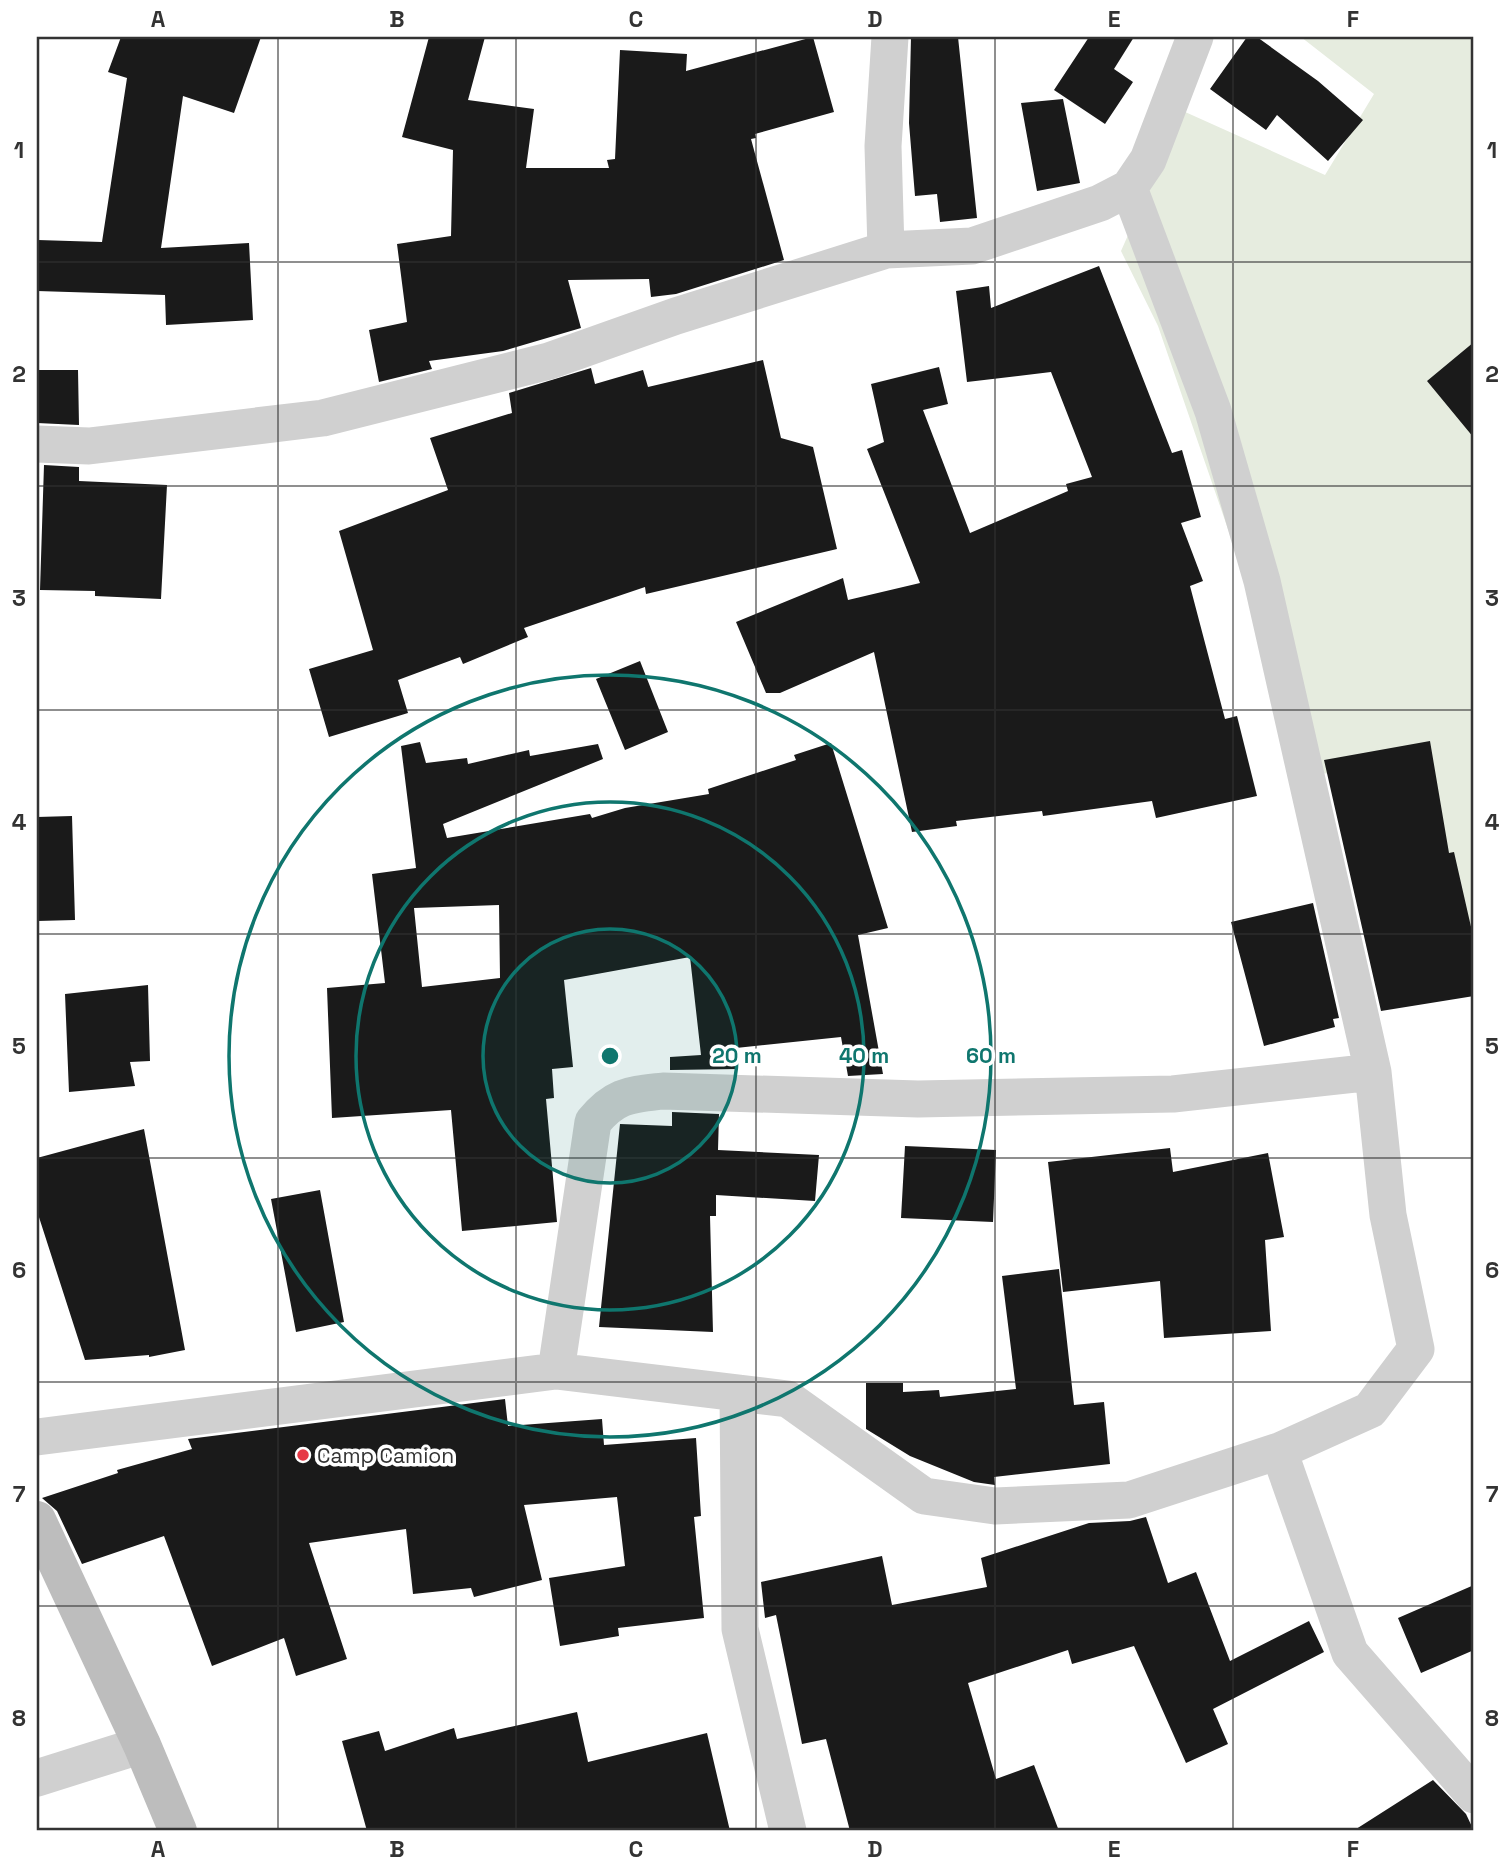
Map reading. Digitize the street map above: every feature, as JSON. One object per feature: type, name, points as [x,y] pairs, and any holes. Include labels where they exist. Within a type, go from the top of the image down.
[{"type":"street","points":[[886,250],[883,146],[890,37]]},
{"type":"street","points":[[37,444],[89,446],[323,418],[550,361],[676,316],[886,250],[972,246],[1100,203],[1129,188],[1149,160],[1195,37]]},
{"type":"street","points":[[37,1437],[556,1371],[788,1399],[924,1496],[995,1506],[1129,1500],[1279,1451],[1370,1410],[1416,1349],[1388,1215],[1368,1035],[1262,581],[1213,411],[1129,188]]},
{"type":"street","points":[[556,1371],[593,1122],[609,1103],[630,1095],[663,1091],[918,1099],[1173,1094],[1373,1072]]},
{"type":"street","points":[[738,1393],[740,1629],[788,1831]]},
{"type":"street","points":[[1279,1451],[1350,1653],[1474,1795]]},
{"type":"street","points":[[37,1520],[142,1745],[178,1831]]},
{"type":"street","points":[[37,1778],[142,1745]]},
{"type":"shaded area","points":[[1301,37],[1474,38],[1474,999],[1424,777],[1312,773],[1158,326],[1121,251],[1183,111],[1325,175],[1374,94]]},
{"type":"building","points":[[121,37],[261,37],[234,113],[183,96],[161,248],[249,243],[253,320],[166,325],[165,295],[37,291],[38,240],[102,242],[127,78],[108,72]]},
{"type":"building","points":[[429,37],[485,37],[468,100],[534,109],[526,168],[609,168],[607,160],[615,159],[620,50],[687,54],[686,71],[813,37],[834,112],[755,134],[756,138],[751,139],[784,260],[676,294],[651,297],[649,279],[568,280],[581,328],[503,351],[429,361],[432,369],[379,382],[369,330],[407,322],[397,244],[451,236],[453,150],[402,137]]},
{"type":"building","points":[[911,37],[958,37],[977,218],[940,222],[937,194],[915,196],[909,123]]},
{"type":"building","points":[[1089,37],[1134,37],[1114,69],[1133,82],[1105,124],[1054,90]]},
{"type":"building","points":[[1247,37],[1257,37],[1318,81],[1363,120],[1328,161],[1277,115],[1266,130],[1210,89]]},
{"type":"building","points":[[1063,99],[1080,183],[1037,191],[1021,103]]},
{"type":"building","points":[[1099,266],[1172,453],[1182,450],[1201,517],[1181,523],[1203,581],[1190,586],[1225,719],[1237,716],[1257,796],[1156,818],[1152,801],[1043,816],[1042,811],[956,821],[957,826],[912,832],[874,652],[780,693],[766,693],[736,622],[843,578],[848,600],[920,583],[867,449],[884,442],[871,384],[939,367],[948,404],[923,410],[970,533],[1068,491],[1066,484],[1092,477],[1051,372],[967,382],[956,291],[989,286],[991,308]]},
{"type":"building","points":[[1474,342],[1474,438],[1427,381]]},
{"type":"building","points":[[763,360],[781,438],[813,447],[837,549],[646,594],[645,587],[524,628],[528,637],[463,664],[460,657],[398,680],[408,713],[329,737],[309,669],[373,650],[339,531],[448,490],[430,438],[512,413],[509,393],[591,368],[595,384],[643,370],[648,387]]},
{"type":"building","points":[[37,370],[78,370],[79,425],[37,423]]},
{"type":"building","points":[[44,465],[79,467],[79,481],[167,485],[161,599],[95,596],[95,591],[40,590]]},
{"type":"building","points":[[640,661],[668,732],[625,750],[596,679]]},
{"type":"building","points":[[1430,741],[1449,853],[1454,852],[1474,940],[1474,996],[1381,1011],[1324,760]]},
{"type":"building","points":[[420,742],[426,763],[467,758],[468,764],[529,750],[530,756],[598,744],[603,759],[443,824],[447,838],[590,814],[592,818],[625,808],[709,794],[708,789],[796,760],[794,755],[831,743],[888,928],[858,935],[883,1074],[848,1076],[841,1037],[736,1048],[737,1069],[670,1070],[670,1057],[701,1055],[690,957],[564,980],[573,1067],[552,1069],[554,1098],[546,1099],[557,1222],[462,1231],[451,1110],[332,1118],[327,988],[385,983],[372,874],[416,868],[401,746]],"holes":[[[499,905],[500,978],[422,987],[414,908]]]},
{"type":"building","points":[[72,816],[75,920],[37,921],[37,817]]},
{"type":"building","points":[[1313,903],[1339,1018],[1333,1019],[1335,1027],[1264,1046],[1231,922]]},
{"type":"building","points":[[148,985],[150,1061],[130,1062],[135,1086],[69,1092],[65,994]]},
{"type":"building","points":[[672,1112],[719,1114],[718,1150],[819,1155],[815,1201],[716,1195],[716,1216],[710,1216],[713,1332],[599,1327],[620,1124],[672,1126]]},
{"type":"building","points":[[144,1129],[185,1350],[149,1357],[85,1360],[37,1211],[37,1158]]},
{"type":"building","points":[[905,1146],[996,1150],[993,1222],[901,1218]]},
{"type":"building","points":[[1170,1148],[1173,1172],[1268,1153],[1284,1237],[1265,1240],[1271,1331],[1164,1338],[1160,1281],[1063,1292],[1048,1162]]},
{"type":"building","points":[[320,1190],[344,1322],[296,1332],[271,1199]]},
{"type":"building","points":[[1059,1269],[1074,1405],[1104,1402],[1110,1464],[994,1477],[995,1485],[974,1482],[910,1456],[866,1429],[866,1383],[903,1383],[903,1392],[939,1390],[940,1397],[1016,1389],[1002,1276]]},
{"type":"building","points":[[505,1399],[508,1426],[602,1419],[604,1445],[696,1438],[701,1516],[694,1517],[704,1618],[618,1628],[619,1636],[560,1646],[549,1578],[625,1566],[617,1497],[524,1505],[542,1580],[474,1597],[471,1588],[413,1594],[406,1529],[309,1543],[347,1659],[296,1676],[284,1638],[212,1666],[164,1536],[82,1564],[57,1511],[42,1498],[118,1473],[117,1470],[192,1449],[188,1439]]},
{"type":"building","points":[[1146,1517],[1168,1583],[1196,1572],[1230,1661],[1309,1621],[1324,1652],[1213,1709],[1228,1744],[1186,1763],[1134,1646],[1072,1664],[1068,1650],[968,1683],[996,1779],[1034,1765],[1059,1831],[850,1831],[826,1739],[802,1744],[776,1615],[765,1618],[761,1582],[882,1556],[892,1605],[987,1587],[981,1558],[1089,1523],[1130,1521]]},
{"type":"building","points":[[1474,1585],[1474,1650],[1421,1673],[1398,1618]]},
{"type":"building","points":[[577,1712],[588,1762],[707,1733],[730,1831],[367,1831],[342,1741],[379,1731],[385,1751],[454,1728],[457,1739]]},
{"type":"building","points":[[1433,1780],[1466,1814],[1474,1831],[1353,1831]]},
{"type":"place","name":"Camp Camion","points":[[303,1455]]}]
